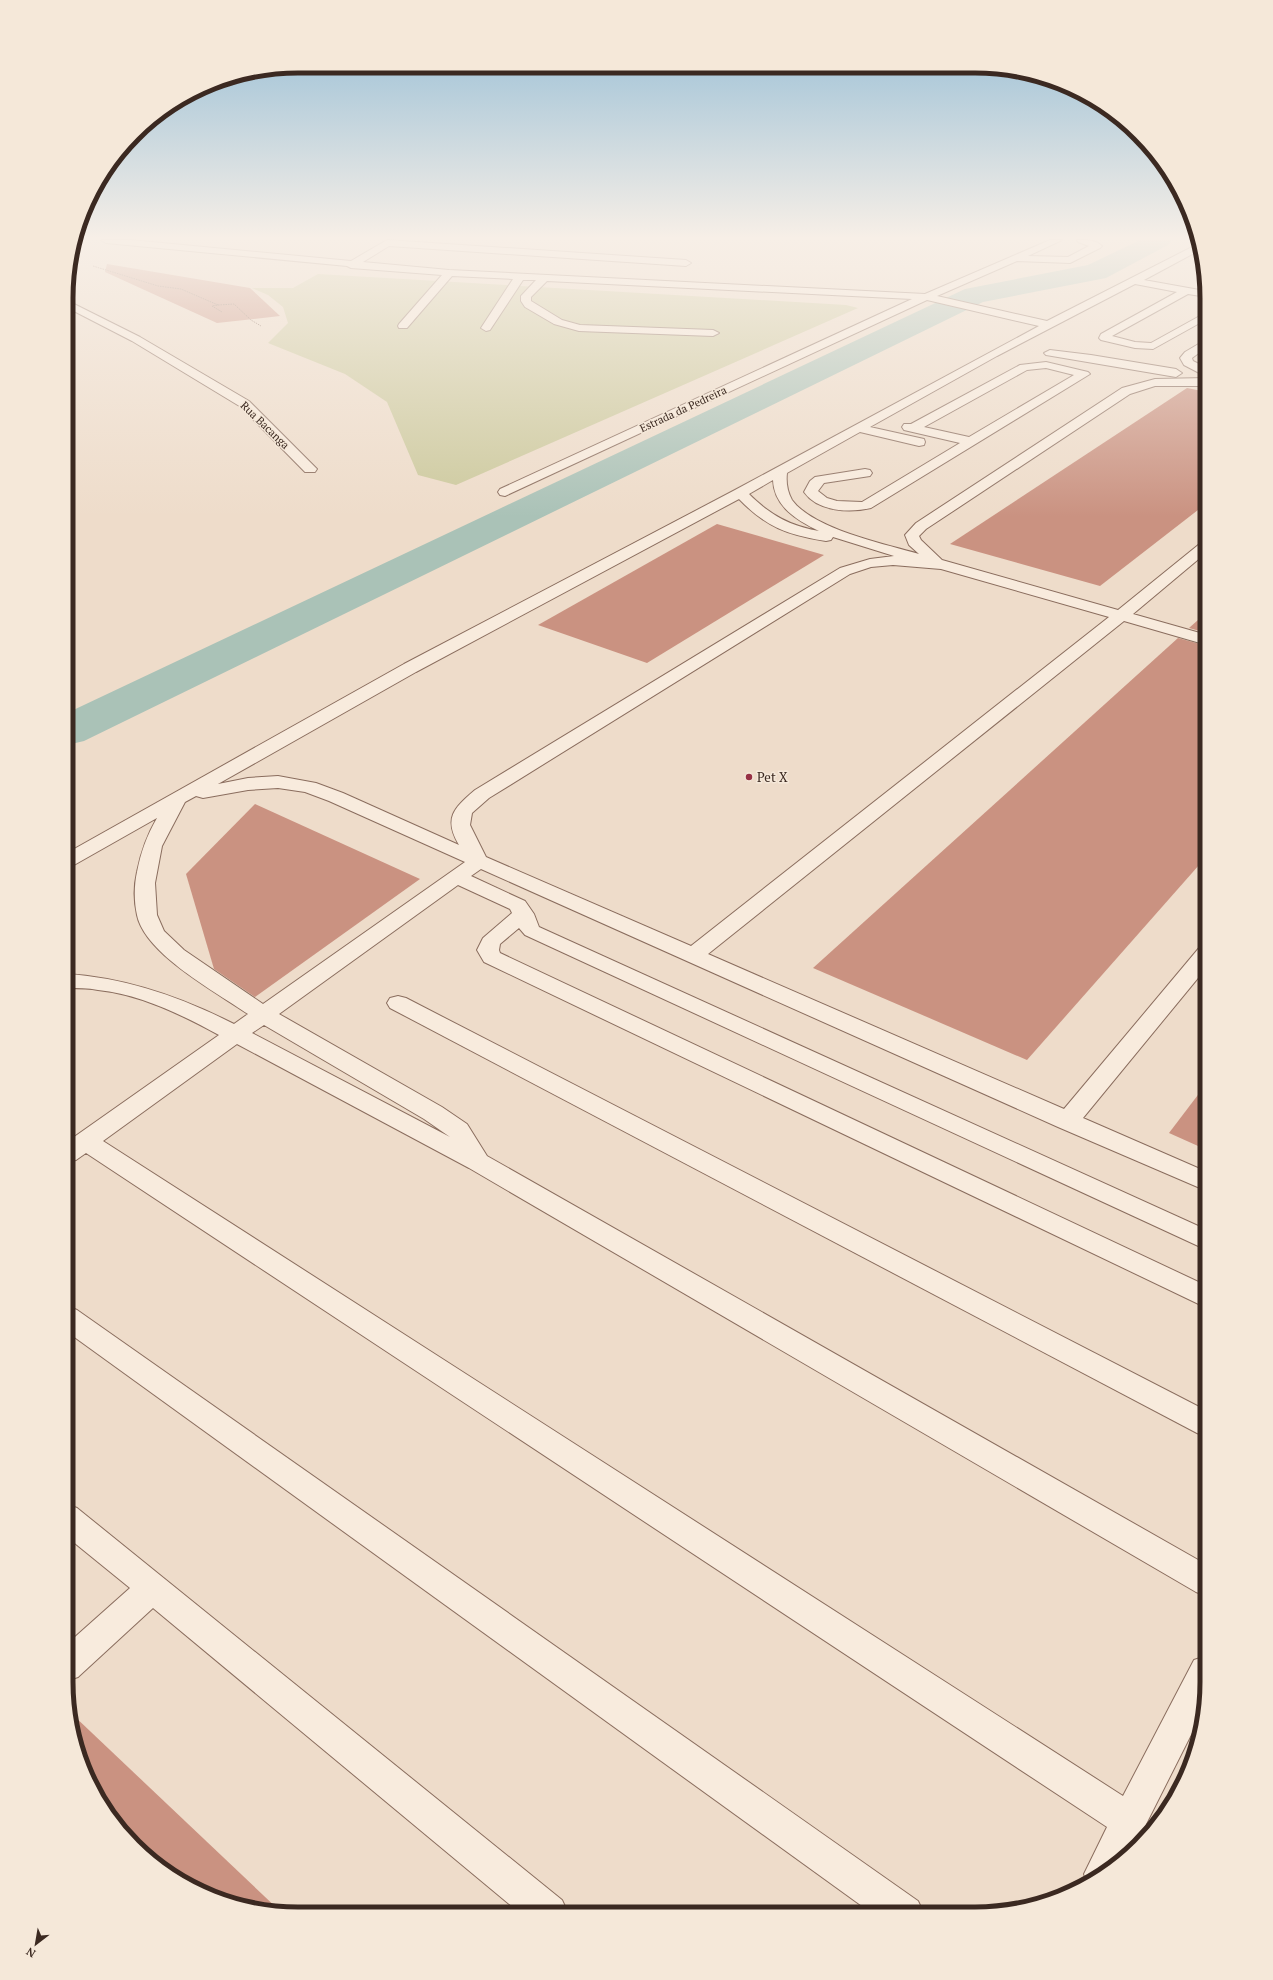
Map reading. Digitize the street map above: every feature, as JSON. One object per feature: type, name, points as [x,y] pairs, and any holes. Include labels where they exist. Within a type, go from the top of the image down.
[{"type":"street","name":"Rua Bacanga","points":[[123,332],[245,404],[310,469]]},
{"type":"street","points":[[665,332],[713,334]]},
{"type":"street","name":"Estrada da Pedreira","points":[[505,492],[848,332]]},
{"type":"street","points":[[73,858],[410,668],[740,493],[1035,332]]},
{"type":"street","points":[[1111,332],[1105,336],[1105,338],[1135,345],[1153,346],[1177,332]]},
{"type":"street","points":[[1200,346],[1188,354],[1186,358],[1188,363],[1200,369]]},
{"type":"street","points":[[1036,353],[1092,358],[1200,378]]},
{"type":"street","points":[[993,354],[1021,354]]},
{"type":"street","points":[[865,473],[820,480],[815,484],[811,492],[819,499],[842,506],[852,507],[866,505],[1084,374],[1046,365],[1024,367],[913,428]]},
{"type":"street","points":[[941,565],[914,542],[912,535],[921,526],[1126,391],[1161,381],[1200,382]]},
{"type":"street","points":[[875,420],[972,442]]},
{"type":"street","points":[[858,428],[919,442]]},
{"type":"street","points":[[780,471],[781,490],[788,505],[804,518],[856,541]]},
{"type":"street","points":[[740,493],[758,512],[772,523],[796,531],[856,541],[1200,638]]},
{"type":"street","points":[[693,956],[1122,615],[1200,551]]},
{"type":"street","points":[[479,861],[460,827],[460,816],[470,803],[482,794],[845,571],[862,564],[882,560],[902,560],[941,565]]},
{"type":"street","points":[[478,1162],[458,1130],[433,1113],[264,1014],[176,955],[155,933],[147,915],[145,883],[152,846],[164,822],[181,798],[248,784],[278,782],[309,787],[336,796],[693,956],[1200,1179]]},
{"type":"street","points":[[479,861],[76,1147],[1129,1821]]},
{"type":"street","points":[[456,877],[518,906],[524,914],[525,924],[532,931],[1200,1238]]},
{"type":"street","points":[[524,914],[490,942],[488,950],[492,957],[1200,1295]]},
{"type":"street","points":[[1067,1121],[1200,961]]},
{"type":"street","points":[[73,981],[99,983],[140,992],[203,1017],[478,1162],[1200,1579]]},
{"type":"street","points":[[398,1003],[1200,1421]]},
{"type":"street","points":[[73,1322],[895,1907]]},
{"type":"street","points":[[73,1523],[542,1907]]},
{"type":"street","points":[[73,1660],[153,1588]]},
{"type":"street","points":[[1107,1863],[1200,1683]]},
{"type":"shaded area","points":[[279,332],[803,332],[456,485],[418,475],[387,402],[345,374],[268,343]]},
{"type":"building","points":[[1187,388],[1200,391],[1200,508],[1100,586],[950,544]]},
{"type":"building","points":[[717,524],[824,555],[647,663],[538,625]]},
{"type":"building","points":[[1200,618],[1200,631],[1189,628]]},
{"type":"building","points":[[1178,638],[1200,644],[1200,864],[1027,1060],[813,968]]},
{"type":"building","points":[[255,804],[420,879],[255,997],[214,969],[186,874]]},
{"type":"building","points":[[1200,1092],[1200,1147],[1169,1133]]},
{"type":"building","points":[[76,1718],[274,1906],[254,1903],[226,1895],[199,1884],[173,1869],[139,1841],[111,1807],[96,1781],[85,1754]]},
{"type":"waterway","points":[[73,728],[897,332]]},
{"type":"place","name":"Pet X","points":[[749,777]]}]
